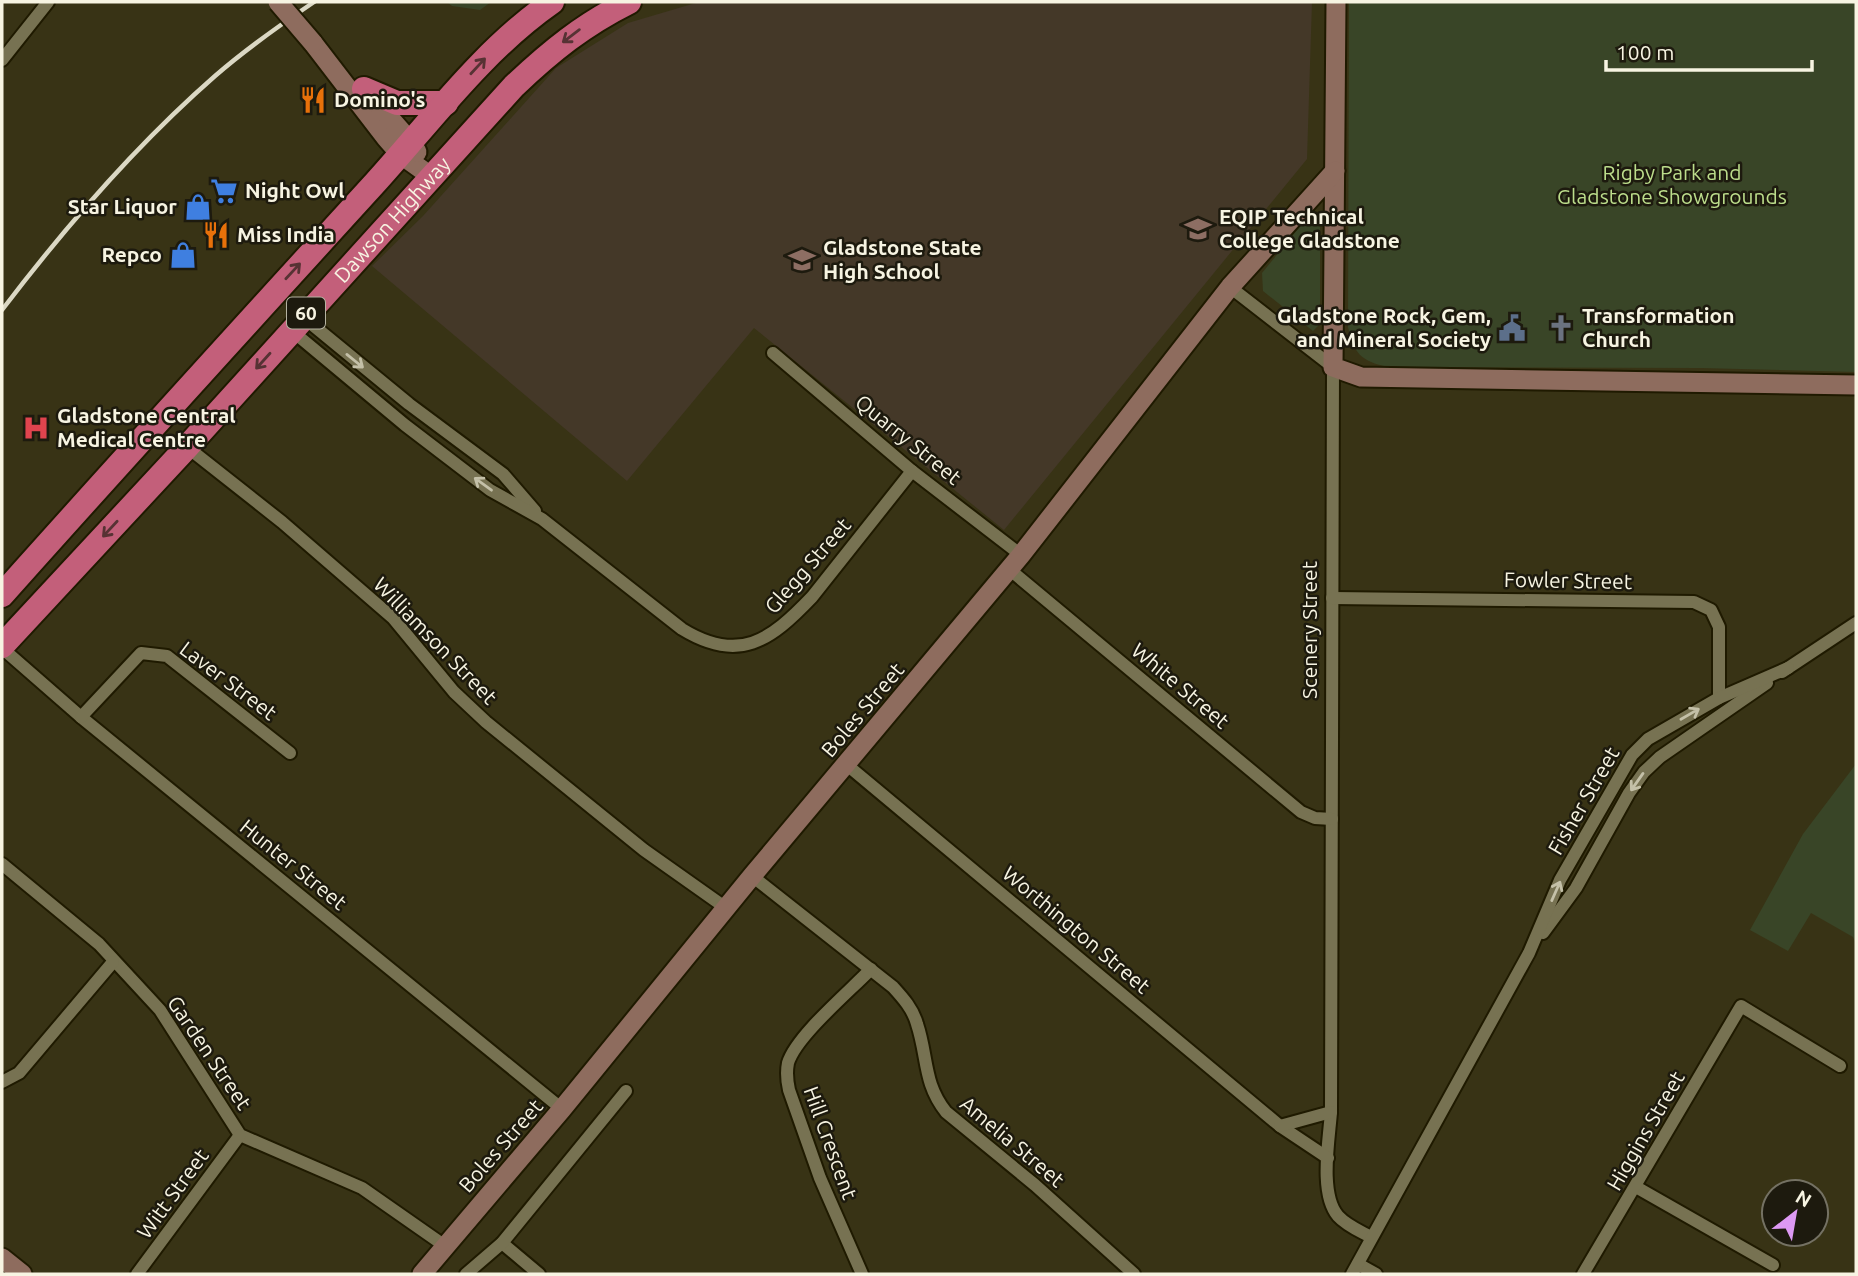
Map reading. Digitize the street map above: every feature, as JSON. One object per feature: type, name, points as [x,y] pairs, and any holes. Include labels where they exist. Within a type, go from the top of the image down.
[{"type":"highway","name":"Dawson Highway","points":[[2,595],[488,55],[552,2]]},
{"type":"highway","name":"Dawson Highway","points":[[2,647],[514,86],[584,26],[629,2]]},
{"type":"highway","points":[[364,89],[397,103],[446,103]]},
{"type":"street","points":[[2,60],[48,2]]},
{"type":"street","points":[[278,2],[313,43],[346,89],[432,177]]},
{"type":"street","name":"Scenery Street","points":[[1336,2],[1331,1112],[1327,1181],[1330,1203],[1337,1215],[1347,1224],[1371,1237]]},
{"type":"street","points":[[313,43],[364,89],[406,148]]},
{"type":"street","name":"Boles Street","points":[[422,1274],[1015,562],[1230,287],[1335,172]]},
{"type":"street","points":[[1230,287],[1333,367],[1361,376],[1856,385]]},
{"type":"street","name":"Glegg Street","points":[[297,323],[503,474],[542,519]]},
{"type":"street","name":"Glegg Street","points":[[297,323],[405,425],[490,490],[542,519],[682,629],[716,646],[739,647],[754,644],[773,634],[796,614],[912,471]]},
{"type":"street","name":"Quarry Street","points":[[772,352],[1015,562]]},
{"type":"street","name":"Williamson Street","points":[[187,447],[282,522],[393,618],[454,692],[486,722],[644,850],[726,908]]},
{"type":"street","name":"White Street","points":[[1015,562],[1301,812],[1315,818],[1332,819]]},
{"type":"street","name":"Fowler Street","points":[[1332,598],[1694,602],[1711,610],[1719,627],[1719,698]]},
{"type":"street","name":"Fisher Street","points":[[1529,953],[1576,888],[1629,793],[1644,772],[1660,757],[1856,623]]},
{"type":"street","name":"Hunter Street","points":[[2,647],[81,718],[562,1109]]},
{"type":"street","name":"Laver Street","points":[[81,718],[141,653],[167,656],[289,753]]},
{"type":"street","name":"Fisher Street","points":[[1355,1269],[1529,953],[1560,880],[1632,755],[1648,739],[1719,698],[1788,668]]},
{"type":"street","name":"Worthington Street","points":[[847,765],[1280,1126],[1328,1158]]},
{"type":"street","name":"Garden Street","points":[[2,864],[99,944],[160,1010],[240,1135],[362,1188],[445,1246]]},
{"type":"street","name":"Amelia Street","points":[[752,876],[893,987],[908,1004],[917,1021],[934,1098],[946,1112],[1035,1185],[1134,1274]]},
{"type":"street","points":[[2,1082],[19,1073],[113,962]]},
{"type":"street","name":"Hill Crescent","points":[[862,1274],[820,1178],[786,1077],[796,1045],[871,969]]},
{"type":"street","name":"Higgins Street","points":[[1583,1274],[1741,1006],[1840,1066]]},
{"type":"street","points":[[466,1274],[502,1243],[625,1091]]},
{"type":"street","points":[[1280,1126],[1331,1112]]},
{"type":"street","name":"Witt Street","points":[[137,1274],[240,1135]]},
{"type":"street","points":[[1636,1187],[1773,1265]]},
{"type":"street","points":[[502,1243],[539,1274]]},
{"type":"street","points":[[2,1258],[22,1274]]},
{"type":"street","points":[[1355,1269],[1376,1274]]},
{"type":"shaded area","name":"Gladstone State High School","points":[[699,2],[1312,2],[1307,159],[1004,530],[754,328],[627,481],[372,266],[423,216],[556,68],[628,23]]},
{"type":"green space","points":[[447,2],[491,2],[480,10],[452,6]]},
{"type":"green space","name":"Rigby Park and Gladstone Showgrounds","points":[[1349,2],[1856,2],[1856,372],[1701,368],[1388,367],[1365,359],[1356,350],[1348,327]]},
{"type":"green space","points":[[1314,212],[1319,215],[1320,223],[1320,324],[1313,331],[1263,291],[1262,273]]},
{"type":"green space","points":[[1856,764],[1856,944],[1853,937],[1811,913],[1788,951],[1750,930],[1803,834]]},
{"type":"railway","points":[[2,310],[76,218],[157,130],[227,66],[314,2]]},
{"type":"place","name":"Domino's","points":[[313,100]]},
{"type":"place","name":"Night Owl","points":[[224,191]]},
{"type":"place","name":"Star Liquor","points":[[198,207]]},
{"type":"place","name":"EQIP Technical College Gladstone","points":[[1198,229]]},
{"type":"place","name":"Miss India","points":[[216,235]]},
{"type":"place","name":"Repco","points":[[183,255]]},
{"type":"place","name":"Gladstone State High School","points":[[802,260]]},
{"type":"place","name":"Gladstone Rock, Gem, and Mineral Society","points":[[1512,328]]},
{"type":"place","name":"Transformation Church","points":[[1561,328]]},
{"type":"place","name":"Gladstone Central Medical Centre","points":[[36,428]]}]
